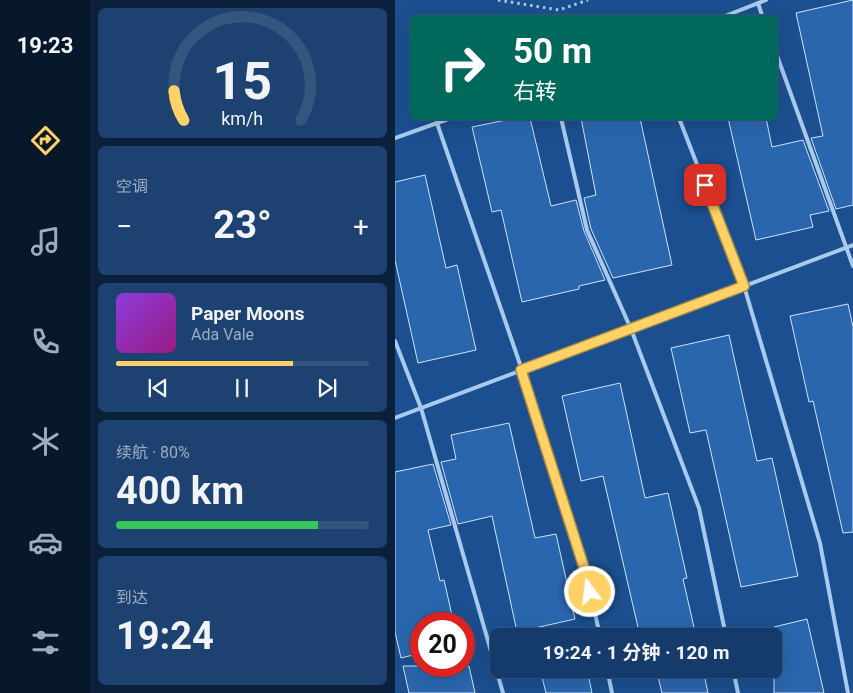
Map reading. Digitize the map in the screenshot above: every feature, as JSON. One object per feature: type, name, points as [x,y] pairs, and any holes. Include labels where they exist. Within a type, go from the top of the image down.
[{"type":"lane","points":[[728,15],[766,0]]},
{"type":"lane","points":[[758,3],[762,15]]},
{"type":"lane","points":[[778,58],[853,266]]},
{"type":"lane","points":[[395,138],[445,120]]},
{"type":"lane","points":[[561,120],[587,230],[631,329],[699,508],[724,628]]},
{"type":"lane","points":[[680,120],[744,286],[820,543],[848,693]]},
{"type":"lane","points":[[437,123],[521,370],[587,577],[598,628]]},
{"type":"lane","points":[[395,418],[853,246]]},
{"type":"lane","points":[[395,341],[421,408],[503,693]]},
{"type":"lane","points":[[609,678],[613,693]]},
{"type":"lane","points":[[735,678],[738,693]]},
{"type":"path","points":[[498,0],[559,10],[588,0]]},
{"type":"building","points":[[853,0],[853,205],[836,209],[811,138],[823,136],[796,13]]},
{"type":"building","points":[[506,120],[530,120],[551,206],[576,200],[584,231],[605,280],[579,286],[579,289],[522,302],[501,210],[492,212],[472,127]]},
{"type":"building","points":[[581,120],[640,120],[672,265],[613,278],[591,229],[584,198],[596,195]]},
{"type":"building","points":[[728,120],[766,120],[772,147],[803,140],[829,211],[810,215],[813,227],[756,240]]},
{"type":"building","points":[[425,175],[446,268],[457,265],[476,350],[418,363],[395,260],[395,182]]},
{"type":"building","points":[[848,304],[853,327],[853,532],[843,533],[813,401],[809,402],[790,316]]},
{"type":"building","points":[[729,335],[757,461],[772,458],[798,576],[741,587],[706,430],[690,433],[671,348]]},
{"type":"building","points":[[620,383],[645,498],[668,493],[687,578],[683,579],[694,628],[638,628],[603,476],[581,481],[562,396]]},
{"type":"building","points":[[509,423],[535,538],[556,534],[575,619],[535,628],[516,628],[492,516],[458,524],[441,462],[456,459],[451,435]]},
{"type":"building","points":[[433,464],[451,525],[428,530],[440,581],[444,580],[451,612],[410,612],[410,656],[401,658],[395,632],[395,472]]},
{"type":"building","points":[[807,619],[824,693],[774,693],[774,678],[782,678],[782,628],[774,627]]},
{"type":"building","points":[[403,666],[410,666],[410,677],[471,677],[475,693],[409,693]]},
{"type":"building","points":[[542,678],[589,678],[592,693],[546,693]]},
{"type":"building","points":[[658,678],[705,678],[708,693],[662,693]]},
{"type":"route","points":[[590,592],[587,577],[521,370],[744,286],[705,185]]}]
